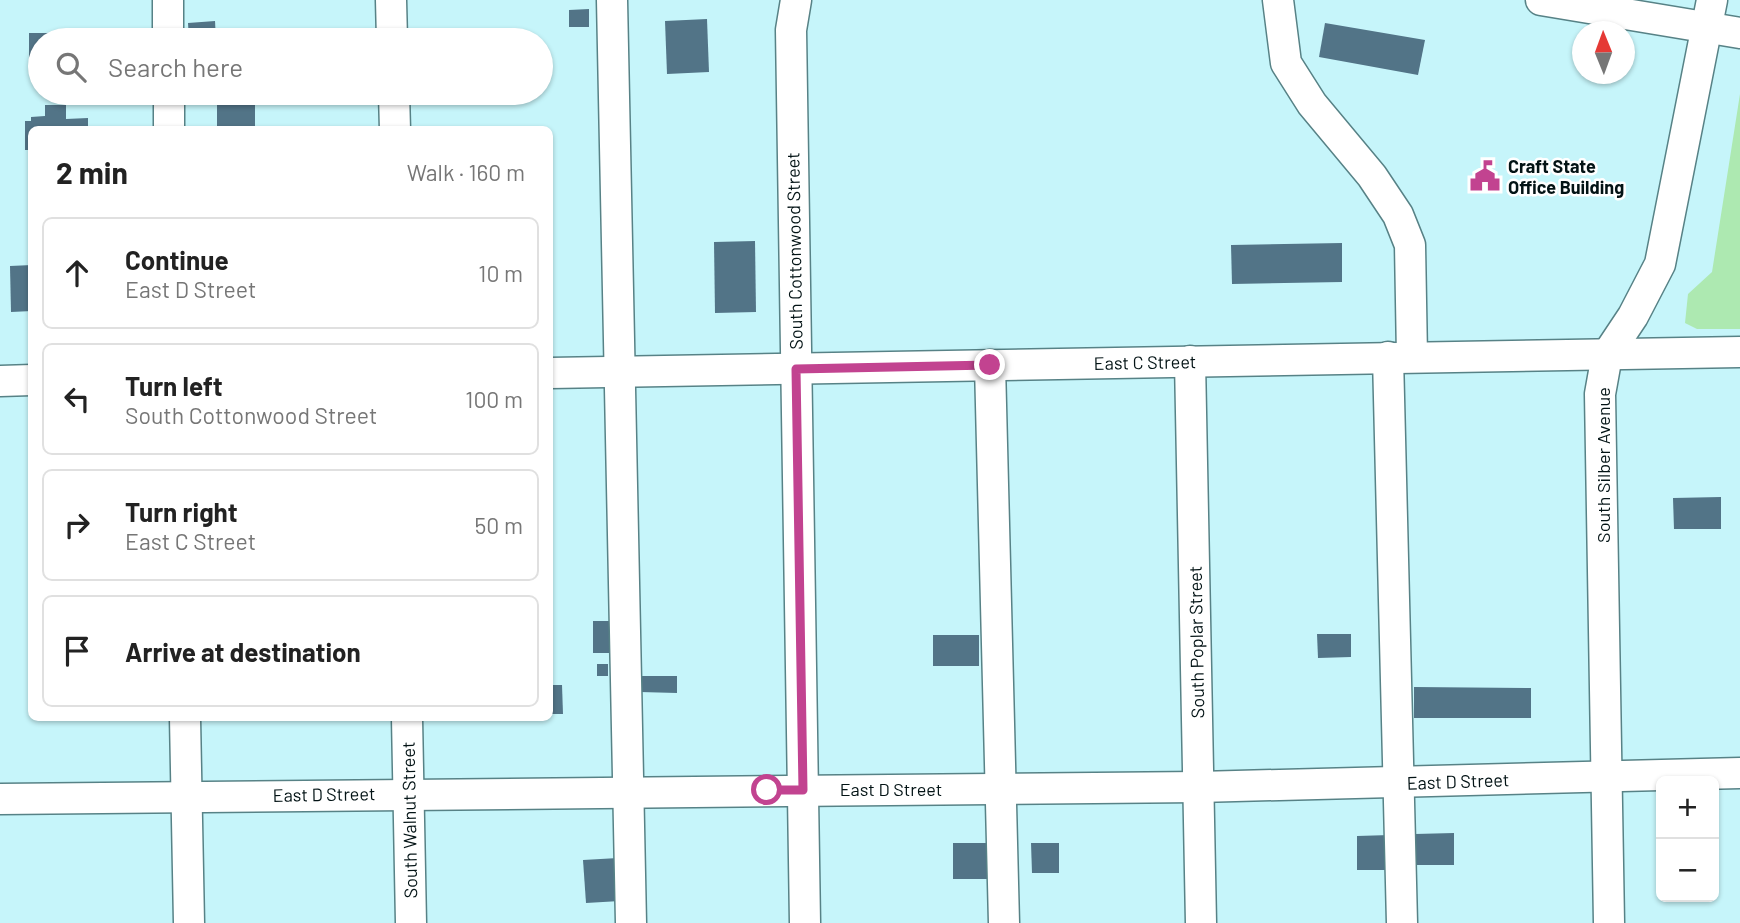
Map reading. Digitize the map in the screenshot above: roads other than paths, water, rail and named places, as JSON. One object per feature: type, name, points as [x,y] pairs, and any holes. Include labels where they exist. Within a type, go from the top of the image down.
[{"type":"street","points":[[168,0],[168,28]]},
{"type":"street","points":[[391,0],[392,28]]},
{"type":"street","points":[[612,0],[631,923]]},
{"type":"street","name":"South Cottonwood Street","points":[[796,0],[792,30],[805,923]]},
{"type":"street","points":[[1278,0],[1286,62],[1312,104],[1372,176],[1398,215],[1410,245],[1400,357],[1398,783],[1402,923]]},
{"type":"street","points":[[1541,0],[1710,14],[1740,33]]},
{"type":"street","name":"South Silber Avenue","points":[[1609,923],[1600,394],[1607,355],[1633,316],[1660,264],[1710,14]]},
{"type":"street","points":[[169,105],[169,126]]},
{"type":"street","points":[[394,105],[395,126]]},
{"type":"street","name":"East C Street","points":[[553,373],[1740,352]]},
{"type":"street","name":"South Poplar Street","points":[[1190,361],[1201,923]]},
{"type":"street","points":[[990,365],[1004,923]]},
{"type":"street","points":[[0,381],[28,380]]},
{"type":"street","points":[[185,721],[189,923]]},
{"type":"street","name":"South Walnut Street","points":[[407,721],[411,923]]},
{"type":"street","name":"East D Street","points":[[0,799],[1199,787],[1740,773]]},
{"type":"place","name":"Craft State Office Building","points":[[1485,176]]}]
